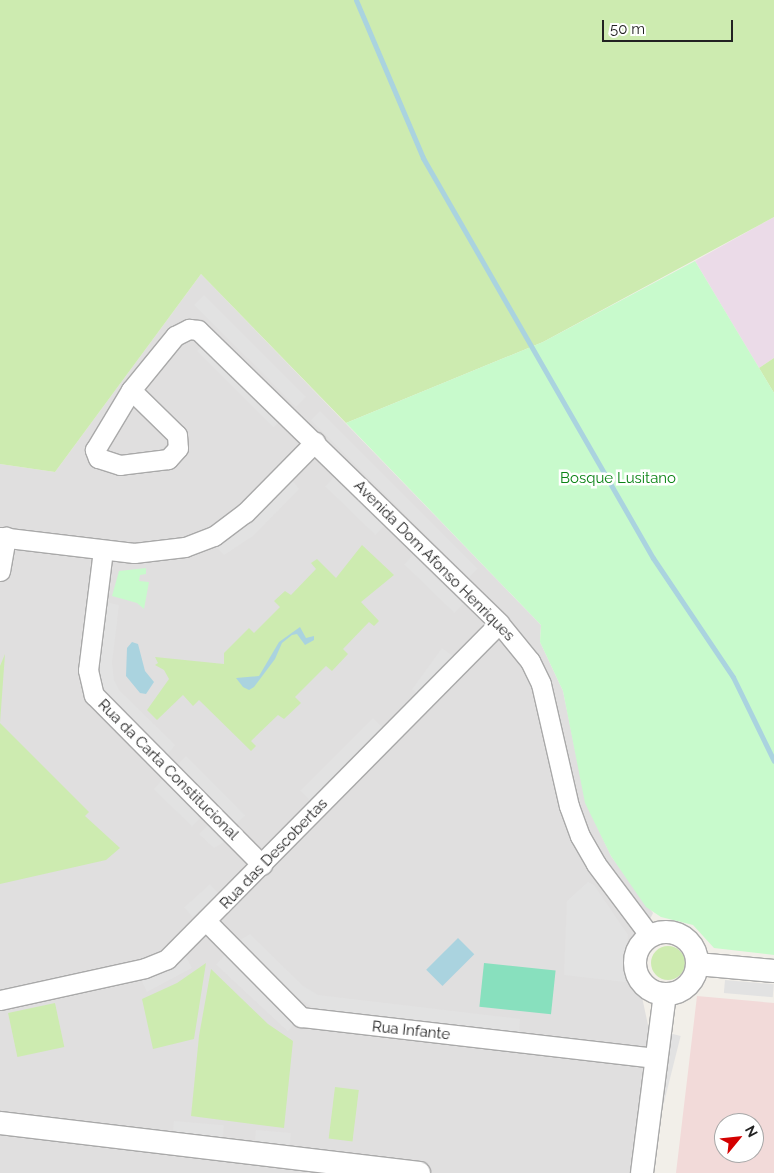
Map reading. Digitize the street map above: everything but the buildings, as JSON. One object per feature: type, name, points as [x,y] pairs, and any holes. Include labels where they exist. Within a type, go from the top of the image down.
[{"type":"street","name":"Avenida Dom Afonso Henriques","points":[[132,390],[175,336],[189,329],[202,333],[316,442],[499,624],[530,661],[541,684],[569,806],[580,836],[596,864],[650,936]]},
{"type":"street","points":[[132,390],[177,435],[178,448],[168,459],[120,466],[98,458],[98,444],[132,390]]},
{"type":"street","points":[[0,571],[3,537],[103,550],[165,552],[214,536],[245,513],[316,442]]},
{"type":"street","name":"Rua da Carta Constitucional","points":[[103,550],[88,670],[94,695],[262,865]]},
{"type":"street","name":"Rua das Descobertas","points":[[0,1000],[157,964],[176,952],[499,624]]},
{"type":"street","name":"Rua Infante","points":[[207,922],[301,1018],[655,1058]]},
{"type":"street","points":[[669,932],[686,939],[692,946],[697,964],[690,982],[683,989],[665,994],[642,982],[636,966],[639,949],[650,936],[669,932]]},
{"type":"street","points":[[697,964],[774,972]]},
{"type":"street","points":[[642,1173],[655,1058],[665,994]]},
{"type":"street","points":[[0,1123],[419,1173]]},
{"type":"shaded area","points":[[774,217],[774,358],[759,368],[695,261]]},
{"type":"shaded area","points":[[201,274],[541,625],[540,642],[563,691],[586,803],[611,856],[653,913],[633,955],[651,1039],[641,1173],[0,1173],[0,464],[55,472]]},
{"type":"shaded area","points":[[204,295],[306,397],[296,407],[194,305]]},
{"type":"shaded area","points":[[202,346],[278,422],[273,427],[197,351]]},
{"type":"shaded area","points":[[320,411],[478,569],[468,578],[311,420]]},
{"type":"shaded area","points":[[334,477],[384,526],[375,535],[325,486]]},
{"type":"shaded area","points":[[291,479],[299,489],[253,536],[224,555],[215,546],[244,526]]},
{"type":"shaded area","points":[[413,555],[463,604],[454,613],[404,564]]},
{"type":"shaded area","points":[[106,602],[119,605],[112,663],[114,680],[119,690],[175,745],[167,755],[109,699],[99,679]]},
{"type":"shaded area","points":[[442,648],[453,656],[423,697],[412,689]]},
{"type":"shaded area","points":[[373,718],[382,727],[309,800],[300,791]]},
{"type":"shaded area","points":[[186,756],[245,815],[236,825],[177,765]]},
{"type":"shaded area","points":[[163,779],[202,817],[192,827],[153,789]]},
{"type":"shaded area","points":[[209,824],[226,841],[214,848],[199,834]]},
{"type":"shaded area","points":[[588,882],[594,885],[628,935],[625,982],[564,975],[567,901]]},
{"type":"shaded area","points":[[210,884],[219,894],[193,917],[184,907]]},
{"type":"shaded area","points":[[250,934],[303,986],[318,995],[520,1019],[519,1032],[314,1008],[294,996],[239,941]]},
{"type":"shaded area","points":[[185,955],[192,968],[147,992],[141,979],[168,967]]},
{"type":"shaded area","points":[[225,955],[297,1022],[288,1031],[216,965]]},
{"type":"shaded area","points":[[725,980],[774,984],[773,997],[724,993]]},
{"type":"shaded area","points":[[697,996],[774,1003],[774,1173],[676,1173]]},
{"type":"shaded area","points":[[669,1033],[681,1036],[656,1136],[644,1133]]},
{"type":"shaded area","points":[[174,1121],[224,1125],[223,1138],[173,1134]]},
{"type":"shaded area","points":[[256,1130],[291,1133],[290,1146],[255,1143]]},
{"type":"green space","points":[[0,0],[774,0],[774,217],[543,342],[346,423],[201,274],[55,472],[0,464]]},
{"type":"green space","name":"Bosque Lusitano","points":[[695,261],[774,393],[774,955],[714,948],[693,925],[661,917],[646,907],[611,856],[585,803],[563,691],[540,642],[541,625],[346,423],[543,342]]},
{"type":"green space","points":[[774,358],[774,393],[759,368]]},
{"type":"green space","points":[[362,545],[394,575],[361,602],[379,621],[374,626],[369,622],[343,649],[348,654],[332,671],[326,666],[295,697],[301,703],[284,719],[278,715],[251,741],[256,746],[251,751],[199,700],[193,706],[183,695],[157,720],[147,710],[169,679],[164,670],[155,665],[158,663],[155,657],[224,664],[224,653],[249,628],[254,633],[280,607],[274,601],[285,591],[291,595],[316,569],[311,563],[317,559],[336,578]]},
{"type":"green space","points":[[146,568],[146,574],[140,575],[139,581],[149,582],[144,609],[137,603],[112,596],[119,571]]},
{"type":"green space","points":[[5,654],[0,723],[0,666]]},
{"type":"green space","points":[[0,723],[89,812],[85,816],[120,848],[106,860],[0,884]]},
{"type":"green space","points":[[668,946],[675,947],[680,951],[684,956],[684,970],[680,975],[675,979],[668,980],[661,979],[656,975],[652,970],[651,963],[652,956],[656,951],[661,947]]},
{"type":"green space","points":[[206,963],[194,1039],[153,1049],[142,999],[177,983]]},
{"type":"green space","points":[[484,963],[556,971],[551,1014],[479,1007]]},
{"type":"green space","points":[[211,969],[268,1024],[293,1041],[284,1128],[191,1116],[199,1036]]},
{"type":"green space","points":[[55,1003],[64,1047],[17,1057],[8,1013]]},
{"type":"green space","points":[[335,1087],[359,1090],[352,1142],[329,1139]]},
{"type":"water","points":[[300,627],[306,638],[314,636],[314,640],[305,645],[297,634],[292,635],[282,643],[275,659],[254,687],[249,690],[243,687],[236,678],[259,676],[279,642]]},
{"type":"water","points":[[132,642],[138,644],[145,671],[154,682],[146,694],[140,693],[126,676],[127,648]]},
{"type":"water","points":[[458,938],[474,954],[442,986],[426,970]]},
{"type":"waterway","points":[[356,0],[423,158],[653,558],[733,677],[774,761]]}]
